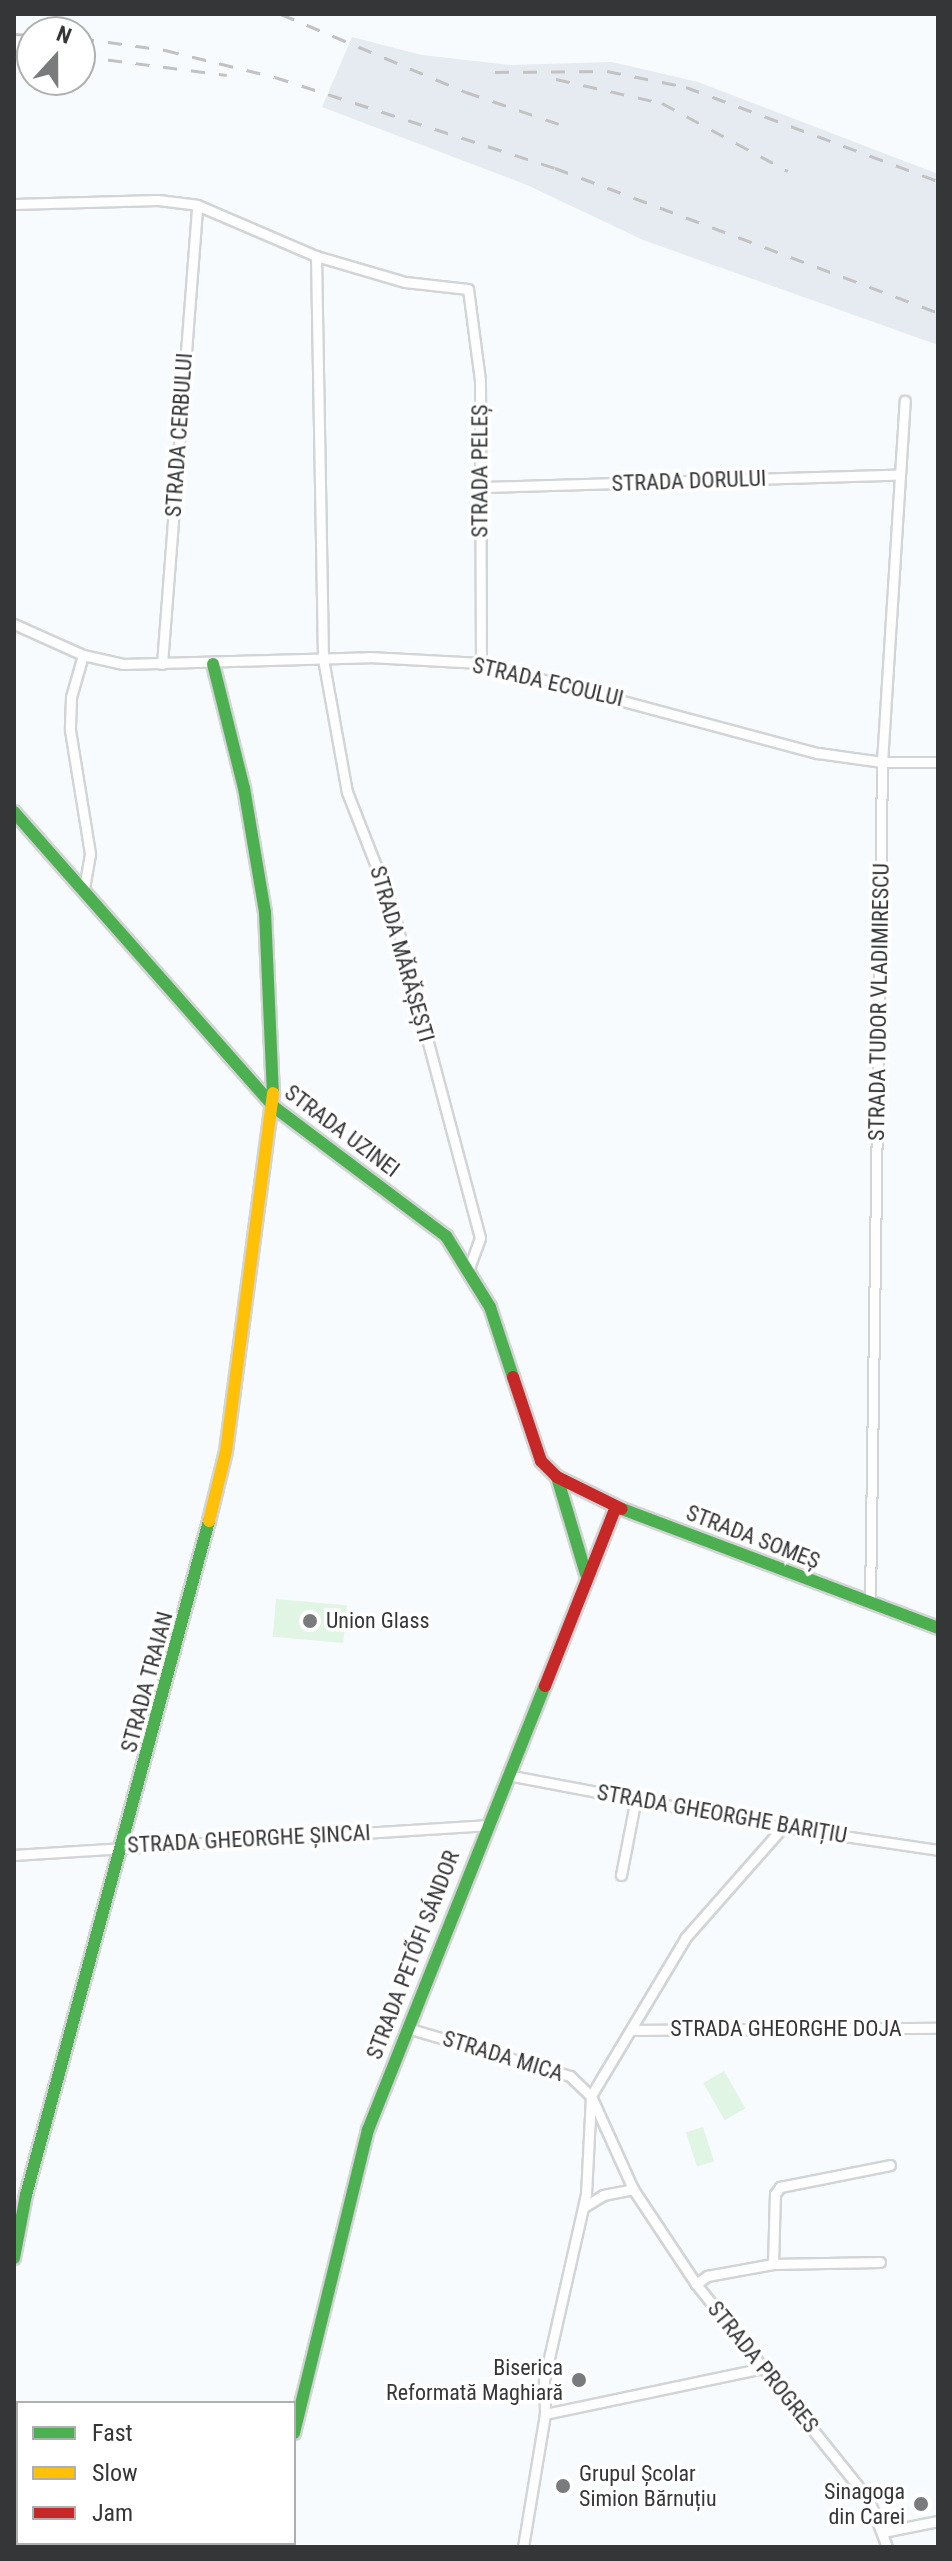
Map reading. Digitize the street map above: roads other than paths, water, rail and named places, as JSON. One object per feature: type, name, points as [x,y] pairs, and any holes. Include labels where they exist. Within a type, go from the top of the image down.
[{"type":"main road","name":"STRADA TRAIAN","points":[[14,2258],[26,2195],[124,1846],[226,1451],[274,1107],[265,912],[244,788],[213,664]]},
{"type":"main road","name":"STRADA UZINEI","points":[[14,812],[274,1107],[446,1236],[469,1268],[490,1307],[541,1461],[557,1477]]},
{"type":"main road","name":"STRADA SOMEȘ","points":[[557,1477],[616,1507],[938,1628]]},
{"type":"main road","points":[[557,1477],[586,1574]]},
{"type":"main road","name":"STRADA PETŐFI SÁNDOR","points":[[296,2425],[368,2130],[485,1825],[616,1507]]},
{"type":"street","points":[[14,204],[158,200],[197,205],[316,256]]},
{"type":"street","name":"STRADA CERBULUI","points":[[162,664],[197,205]]},
{"type":"street","name":"STRADA PELEȘ","points":[[316,256],[405,282],[460,284],[472,298],[481,487],[481,663]]},
{"type":"street","name":"STRADA MĂRĂȘEȘTI","points":[[316,256],[323,659],[354,816],[392,907],[480,1238],[469,1268]]},
{"type":"street","name":"STRADA TUDOR VLADIMIRESCU","points":[[870,1603],[882,762],[897,475],[905,401]]},
{"type":"street","name":"STRADA DORULUI","points":[[481,487],[897,475]]},
{"type":"street","name":"STRADA ECOULUI","points":[[14,624],[83,655],[123,664],[323,659],[481,663],[818,753],[882,762],[938,762]]},
{"type":"street","points":[[83,655],[71,697],[70,730],[90,854],[84,889]]},
{"type":"street","name":"STRADA GHEORGHE BARIȚIU","points":[[507,1775],[783,1827],[938,1850]]},
{"type":"street","points":[[621,1875],[636,1798]]},
{"type":"street","name":"STRADA GHEORGHE ȘINCAI","points":[[14,1855],[485,1825]]},
{"type":"street","points":[[523,2547],[545,2414],[544,2381],[584,2207],[591,2096],[634,2030],[686,1937],[783,1827]]},
{"type":"street","name":"STRADA MICA","points":[[407,2028],[570,2076],[591,2096]]},
{"type":"street","name":"STRADA GHEORGHE DOJA","points":[[634,2030],[938,2028]]},
{"type":"street","name":"STRADA PROGRES","points":[[591,2096],[633,2189],[696,2284],[869,2500],[887,2547]]},
{"type":"street","points":[[773,2264],[775,2194],[780,2187],[890,2165]]},
{"type":"street","points":[[584,2207],[603,2195],[633,2189]]},
{"type":"street","points":[[696,2284],[707,2276],[773,2264],[880,2262]]},
{"type":"street","points":[[545,2414],[763,2368]]},
{"type":"street","points":[[883,2532],[938,2521]]},
{"type":"railway","points":[[281,14],[466,92],[559,124]]},
{"type":"railway","points":[[96,40],[165,50],[275,77],[555,168],[938,313]]},
{"type":"railway","points":[[96,58],[227,75]]},
{"type":"railway","points":[[495,72],[607,71],[686,87],[938,181]]},
{"type":"railway","points":[[556,79],[662,103],[788,171]]},
{"type":"place","name":"Union Glass","points":[[310,1621]]},
{"type":"place","name":"Biserica Reformată Maghiară","points":[[579,2380]]},
{"type":"place","name":"Grupul Școlar Simion Bărnuțiu","points":[[563,2486]]},
{"type":"place","name":"Sinagoga din Carei","points":[[921,2504]]}]
